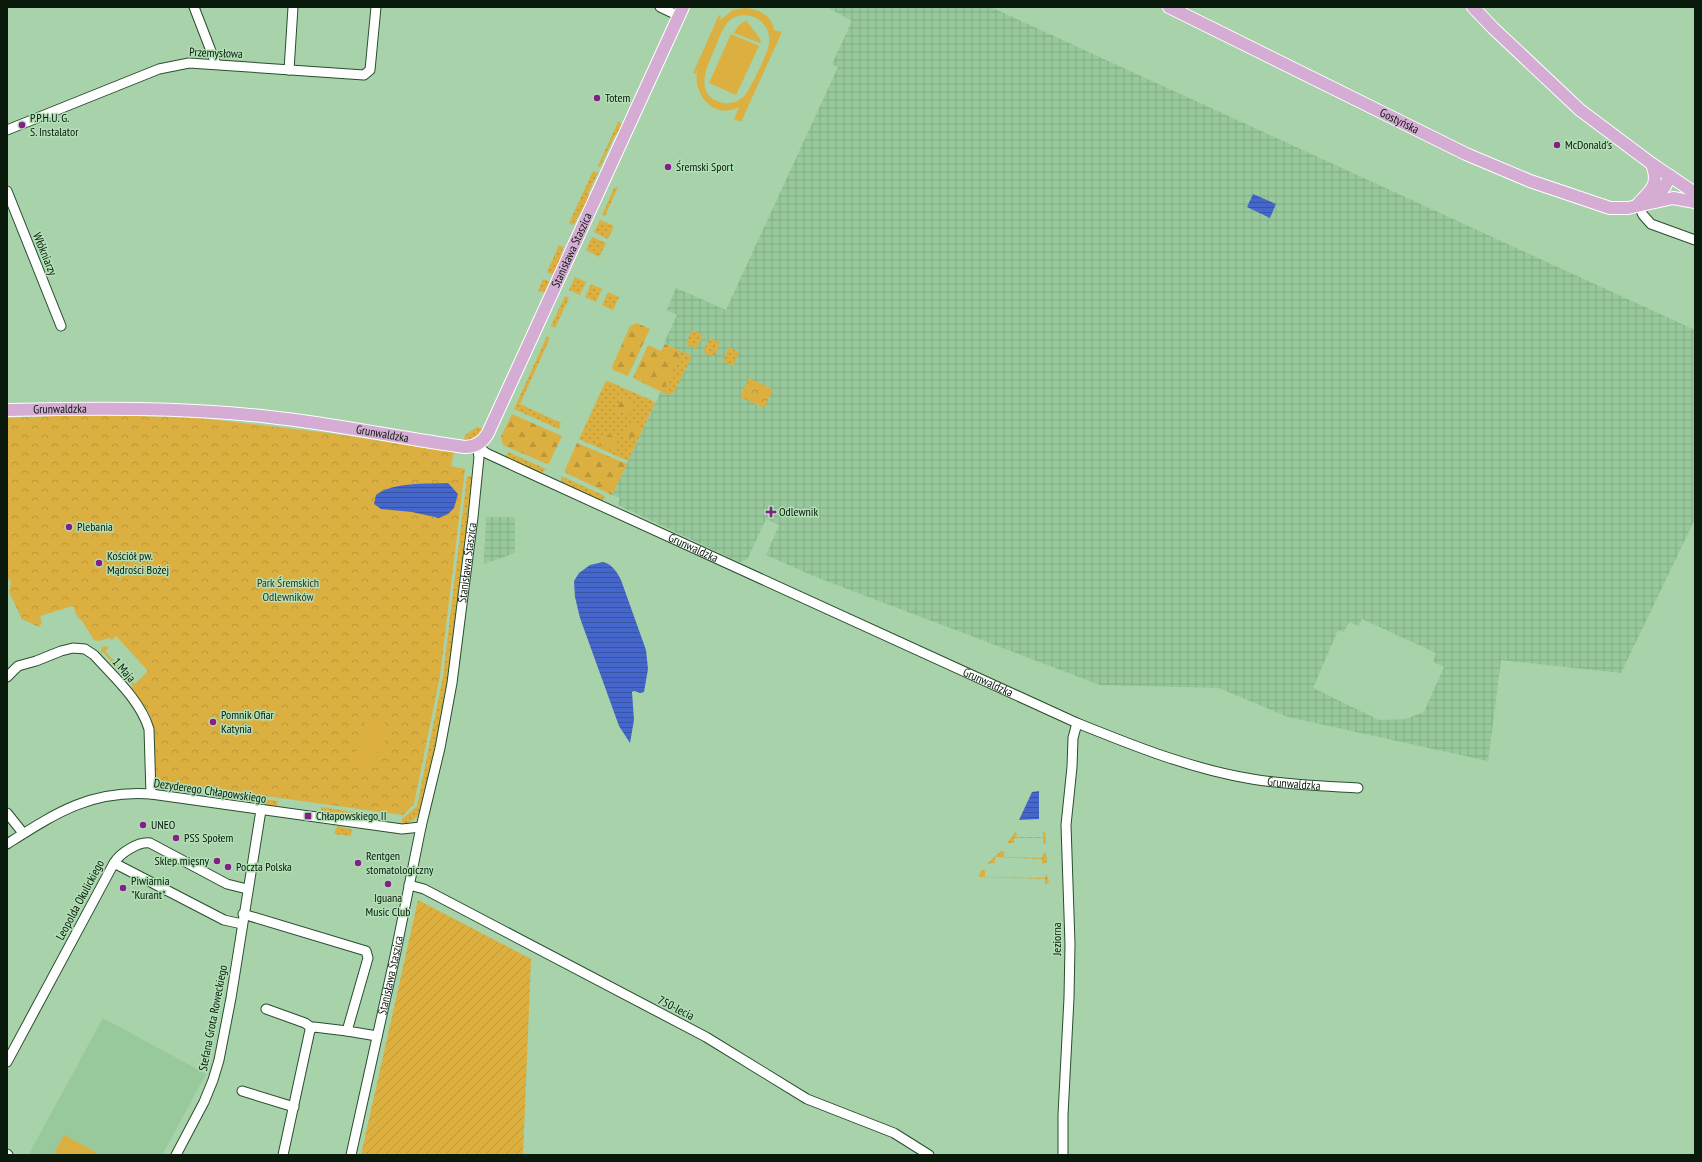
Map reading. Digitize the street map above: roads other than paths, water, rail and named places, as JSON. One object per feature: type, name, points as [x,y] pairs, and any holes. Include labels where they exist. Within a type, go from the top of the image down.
[{"type":"main road","name":"Gostyńska","points":[[1169,7],[1501,169],[1602,206],[1623,208],[1673,198],[1695,202]]},
{"type":"main road","points":[[1473,7],[1493,28],[1580,110],[1695,194]]},
{"type":"main road","name":"Stanisława Staszica","points":[[477,445],[484,440],[488,433],[681,11]]},
{"type":"main road","points":[[1652,164],[1655,184]]},
{"type":"main road","points":[[1638,204],[1655,184],[1670,176]]},
{"type":"main road","points":[[1654,202],[1670,176]]},
{"type":"main road","name":"Grunwaldzka","points":[[7,410],[121,408],[232,413],[282,418],[460,446],[469,447],[477,445]]},
{"type":"street","points":[[194,7],[216,64]]},
{"type":"street","points":[[289,70],[293,7]]},
{"type":"street","name":"Przemysłowa","points":[[7,130],[159,69],[189,63],[364,75],[370,70],[376,7]]},
{"type":"street","points":[[660,7],[681,11]]},
{"type":"street","name":"Włókniarzy","points":[[7,191],[61,326]]},
{"type":"street","points":[[1638,204],[1643,215],[1651,224],[1695,240]]},
{"type":"street","name":"Grunwaldzka","points":[[477,445],[486,453],[1077,723],[1147,752],[1179,762],[1236,776],[1272,782],[1358,788]]},
{"type":"street","name":"Stanisława Staszica","points":[[351,1155],[421,826],[440,748],[456,662],[479,457],[477,445]]},
{"type":"street","name":"1 Maja","points":[[7,677],[18,666],[36,661],[61,651],[73,648],[85,649],[94,655],[138,706],[146,721],[149,729],[151,794]]},
{"type":"street","name":"Jeziorna","points":[[1063,1155],[1070,934],[1066,825],[1072,766],[1073,738],[1077,723]]},
{"type":"street","name":"Dezyderego Chłapowskiego","points":[[7,844],[53,815],[84,802],[122,794],[151,794],[402,829],[421,826]]},
{"type":"street","name":"Stefana Grota Roweckiego","points":[[176,1155],[204,1102],[215,1074],[226,1026],[260,810]]},
{"type":"street","points":[[7,813],[23,833]]},
{"type":"street","name":"Leopolda Okulickiego","points":[[7,1062],[114,863],[122,855],[138,845],[148,842],[227,884],[247,889]]},
{"type":"street","points":[[114,863],[224,920],[242,924]]},
{"type":"street","name":"750-lecia","points":[[409,885],[424,889],[706,1037],[814,1102],[894,1133],[929,1155]]},
{"type":"street","points":[[243,914],[366,950],[368,958],[347,1031]]},
{"type":"street","points":[[266,1009],[305,1023],[312,1028],[347,1031],[377,1036]]},
{"type":"street","points":[[283,1155],[308,1036],[312,1028]]},
{"type":"street","points":[[242,1092],[294,1107]]},
{"type":"water","points":[[1253,194],[1276,204],[1270,218],[1247,207]]},
{"type":"water","points":[[448,483],[458,494],[454,508],[448,514],[439,518],[412,512],[381,509],[374,504],[376,495],[391,488],[410,484]]},
{"type":"water","points":[[603,562],[612,566],[621,580],[646,650],[648,669],[644,692],[632,692],[634,720],[630,743],[619,726],[580,618],[575,597],[574,581],[579,573],[590,565]]},
{"type":"water","points":[[1039,791],[1039,819],[1019,820],[1032,792]]},
{"type":"place","name":"Totem","points":[[597,98]]},
{"type":"place","name":"P.P.H.U. G. S. Instalator","points":[[22,125]]},
{"type":"place","name":"McDonald's","points":[[1557,145]]},
{"type":"place","name":"Śremski Sport","points":[[668,167]]},
{"type":"place","name":"Odlewnik","points":[[771,512]]},
{"type":"place","name":"Plebania","points":[[69,527]]},
{"type":"place","name":"Kościół pw. Mądrości Bożej","points":[[99,563]]},
{"type":"place","name":"Pomnik Ofiar Katynia","points":[[213,722]]},
{"type":"place","name":"Chłapowskiego II","points":[[308,816]]},
{"type":"place","name":"UNEO","points":[[143,825]]},
{"type":"place","name":"PSS Społem","points":[[176,838]]},
{"type":"place","name":"Sklep mięsny","points":[[217,861]]},
{"type":"place","name":"Rentgen stomatologiczny","points":[[358,863]]},
{"type":"place","name":"Poczta Polska","points":[[228,867]]},
{"type":"place","name":"Iguana Music Club","points":[[388,884]]},
{"type":"place","name":"Piwiarnia \"Kurant\"","points":[[123,888]]},
{"type":"park label","name":"Park Śremskich Odlewników","points":[[288,590]]}]
